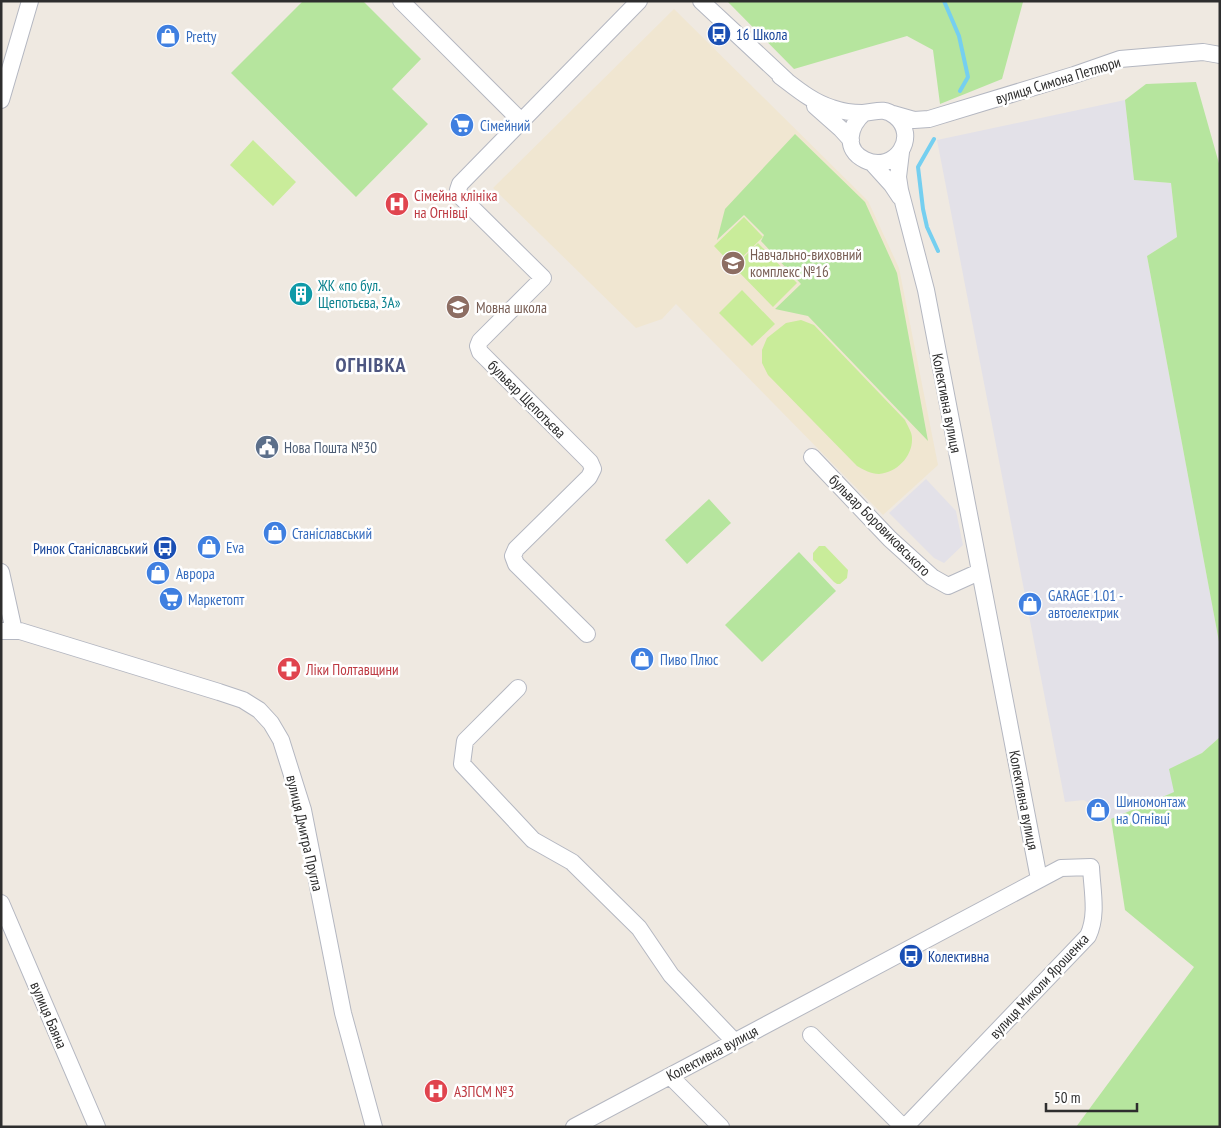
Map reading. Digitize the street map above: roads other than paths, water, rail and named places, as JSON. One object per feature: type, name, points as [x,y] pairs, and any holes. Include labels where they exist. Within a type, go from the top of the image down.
[{"type":"street","points":[[1,100],[30,1]]},
{"type":"street","points":[[401,1],[521,121]]},
{"type":"street","name":"бульвар Щепотьєва","points":[[587,634],[516,564],[513,556],[516,549],[589,477],[593,469],[590,462],[480,352],[478,346],[480,341],[543,278],[461,197],[458,190],[460,184],[639,1]]},
{"type":"street","points":[[701,1],[780,76],[842,129],[851,140],[857,155],[862,159],[873,164],[884,163],[893,160],[903,147],[903,127],[893,114],[884,110],[864,113],[832,108],[818,102],[780,76]]},
{"type":"street","name":"вулиця Симона Петлюри","points":[[893,114],[914,120],[929,119],[1120,59],[1203,52],[1220,55]]},
{"type":"street","points":[[851,140],[852,128],[856,120],[864,113]]},
{"type":"street","name":"вулиця Симона Петлюри","points":[[903,147],[920,125],[929,119]]},
{"type":"street","name":"Колективна вулиця","points":[[574,1127],[1039,879],[926,290],[898,177],[903,147]]},
{"type":"street","name":"Колективна вулиця","points":[[873,164],[892,185],[905,206]]},
{"type":"street","name":"бульвар Боровиковського","points":[[812,458],[890,539],[932,577],[948,586],[979,572]]},
{"type":"street","name":"вулиця Дмитра Пругла","points":[[1,572],[8,631],[20,631],[243,700],[259,710],[271,723],[281,740],[303,810],[343,1013],[374,1127]]},
{"type":"street","points":[[518,688],[466,741],[462,764],[533,840],[572,862],[639,928],[670,975],[734,1042]]},
{"type":"street","name":"вулиця Миколи Ярошенка","points":[[904,1127],[1088,936],[1092,927],[1094,912],[1091,868],[1061,868],[1039,879]]},
{"type":"street","name":"вулиця Баяна","points":[[1,903],[97,1127]]},
{"type":"street","points":[[811,1035],[904,1127]]},
{"type":"street","points":[[670,1076],[721,1127]]},
{"type":"waterway","points":[[944,1],[959,36],[968,77],[960,91]]},
{"type":"waterway","points":[[934,139],[918,167],[927,227],[938,251]]},
{"type":"place","name":"16 Школа","points":[[719,34]]},
{"type":"place","name":"Pretty","points":[[168,36]]},
{"type":"place","name":"Сімейний","points":[[462,125]]},
{"type":"place","name":"Сімейна клініка на Огнівці","points":[[397,204]]},
{"type":"place","name":"Навчально-виховний комплекс №16","points":[[733,263]]},
{"type":"place","name":"ЖК «по бул. Щепотьєва, 3А»","points":[[301,294]]},
{"type":"place","name":"Мовна школа","points":[[458,307]]},
{"type":"place","name":"Нова Пошта №30","points":[[267,447]]},
{"type":"place","name":"Станіславський","points":[[275,533]]},
{"type":"place","name":"Eva","points":[[209,547]]},
{"type":"place","name":"Ринок Станіславський","points":[[165,548]]},
{"type":"place","name":"Аврора","points":[[158,573]]},
{"type":"place","name":"Маркетопт","points":[[171,599]]},
{"type":"place","name":"GARAGE 1.01 - автоелектрик","points":[[1030,604]]},
{"type":"place","name":"Пиво Плюс","points":[[642,659]]},
{"type":"place","name":"Ліки Полтавщини","points":[[289,669]]},
{"type":"place","name":"Шиномонтаж на Огнівці","points":[[1098,810]]},
{"type":"place","name":"Колективна","points":[[911,956]]},
{"type":"place","name":"АЗПСМ №3","points":[[436,1091]]},
{"type":"district","name":"ОГНІВКА","points":[[371,365]]}]
